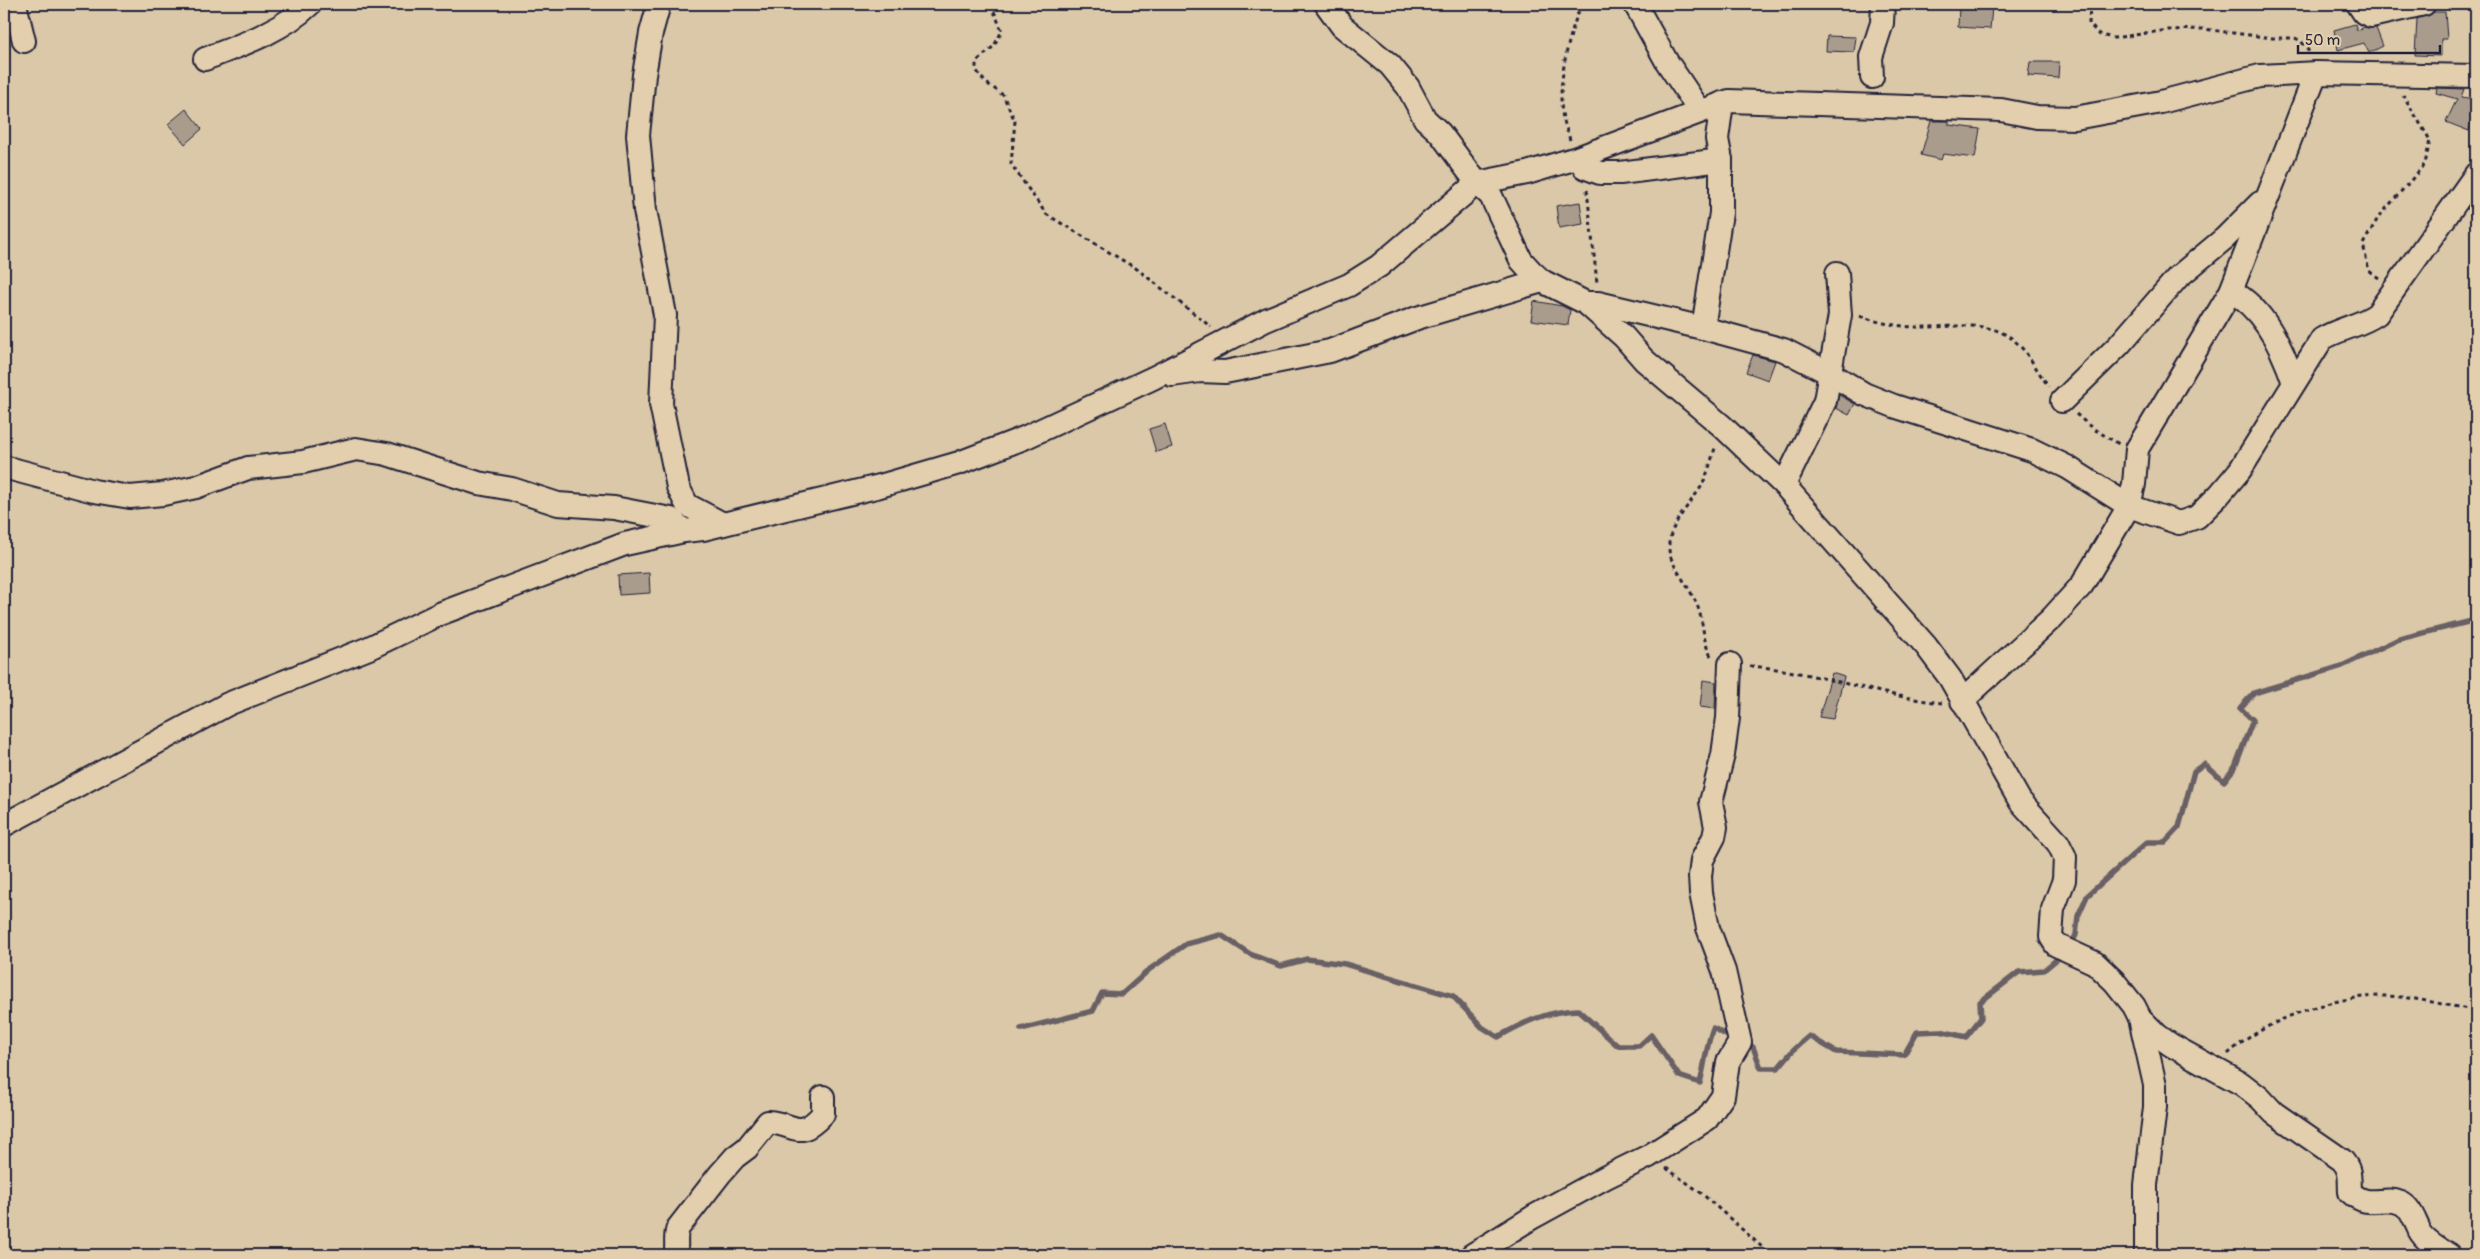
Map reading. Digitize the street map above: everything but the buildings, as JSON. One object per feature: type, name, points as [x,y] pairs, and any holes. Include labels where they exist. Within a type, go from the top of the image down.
[{"type":"street","points":[[15,4],[24,41]]},
{"type":"street","points":[[205,59],[251,40],[299,15],[310,4]]},
{"type":"street","points":[[659,4],[650,33],[638,135],[645,210],[665,315],[661,404],[678,487],[687,505],[723,524]]},
{"type":"street","points":[[1326,4],[1342,26],[1390,66],[1408,87],[1425,120],[1440,133],[1477,183],[1491,196],[1522,260],[1542,280],[1592,303],[1703,328],[1784,350],[1829,373],[1864,394],[1894,406],[2032,450],[2067,467],[2128,506],[2179,523],[2197,517],[2219,496],[2240,470],[2322,339],[2332,332],[2362,324],[2377,314],[2476,174]]},
{"type":"street","points":[[1635,4],[1667,62],[1700,111]]},
{"type":"street","points":[[1872,76],[1871,57],[1882,23],[1883,4]]},
{"type":"street","points":[[2358,4],[2364,13],[2372,16],[2424,4]]},
{"type":"street","points":[[1962,701],[2052,618],[2082,585],[2128,506],[2134,484],[2137,449],[2230,291],[2316,73]]},
{"type":"street","points":[[4,825],[228,704],[360,651],[442,614],[521,582],[625,544],[723,524],[880,486],[959,464],[1024,438],[1154,378],[1266,320],[1349,284],[1379,266],[1477,183],[1580,162],[1722,103],[1729,101],[2001,110],[2037,117],[2076,118],[2161,102],[2260,76],[2316,73],[2476,76]]},
{"type":"street","points":[[1703,328],[1721,213],[1721,160],[1717,139],[1722,103]]},
{"type":"street","points":[[1580,162],[1600,173],[1620,173],[1721,160]]},
{"type":"street","points":[[2062,401],[2119,345],[2178,277],[2225,238],[2268,195]]},
{"type":"street","points":[[1784,485],[1825,401],[1829,373],[1837,341],[1841,308],[1837,273]]},
{"type":"street","points":[[1154,378],[1200,371],[1224,372],[1330,352],[1417,318],[1542,280]]},
{"type":"street","points":[[2230,291],[2246,299],[2256,309],[2269,328],[2294,383]]},
{"type":"street","points":[[1592,303],[1644,360],[1722,426],[1784,485],[1926,646],[1950,678],[2020,801],[2058,843],[2065,858],[2064,880],[2053,909],[2051,937],[2056,945],[2095,963],[2114,981],[2134,1006],[2140,1018],[2155,1086],[2155,1107],[2146,1185],[2146,1255]]},
{"type":"street","points":[[4,467],[94,491],[130,497],[163,494],[196,487],[248,468],[303,462],[356,449],[387,454],[478,483],[512,489],[558,504],[614,508],[671,519],[684,531]]},
{"type":"street","points":[[1472,1255],[1598,1180],[1649,1156],[1707,1119],[1723,1096],[1728,1062],[1740,1042],[1724,971],[1708,928],[1703,908],[1700,876],[1702,860],[1714,837],[1716,827],[1711,802],[1723,755],[1730,664]]},
{"type":"street","points":[[2140,1018],[2171,1045],[2242,1084],[2260,1098],[2274,1113],[2342,1160],[2351,1174],[2350,1192],[2356,1198],[2368,1203],[2393,1200],[2403,1204],[2416,1220],[2423,1237],[2449,1255]]},
{"type":"street","points":[[675,1255],[677,1246],[675,1234],[678,1228],[735,1157],[748,1148],[768,1122],[797,1130],[805,1130],[814,1124],[823,1114],[822,1097]]},
{"type":"path","points":[[991,4],[1002,31],[994,46],[976,62],[976,70],[985,82],[1003,95],[1015,121],[1011,164],[1019,179],[1046,214],[1137,269],[1227,340]]},
{"type":"path","points":[[1582,4],[1572,32],[1561,96],[1563,117],[1580,162],[1591,214],[1592,303]]},
{"type":"path","points":[[2090,4],[2089,24],[2100,35],[2114,38],[2168,30],[2203,29],[2272,38],[2295,38],[2309,49],[2316,73]]},
{"type":"path","points":[[2389,74],[2430,140],[2425,164],[2378,218],[2363,244],[2370,271],[2382,281],[2396,288]]},
{"type":"path","points":[[1841,308],[1876,322],[1921,327],[1957,324],[2005,334],[2017,342],[2062,401],[2092,428],[2117,444],[2137,449]]},
{"type":"path","points":[[1722,426],[1701,486],[1681,516],[1668,543],[1670,556],[1687,582],[1700,612],[1707,650],[1717,660],[1730,664],[1810,674],[1915,700],[1945,703],[1962,701]]},
{"type":"path","points":[[2212,1068],[2260,1030],[2300,1012],[2346,1001],[2385,996],[2430,1000],[2476,1010]]},
{"type":"path","points":[[1649,1156],[1700,1192],[1771,1255]]},
{"type":"waterway","points":[[2071,945],[2076,935],[2078,916],[2087,896],[2147,842],[2165,842],[2179,827],[2194,771],[2204,764],[2224,781],[2235,767],[2253,720],[2240,708],[2254,693],[2342,666],[2399,639],[2476,620]]},
{"type":"waterway","points":[[1021,1029],[1093,1011],[1102,993],[1122,994],[1150,969],[1186,944],[1221,935],[1250,954],[1281,966],[1307,959],[1345,964],[1453,996],[1482,1027],[1498,1037],[1536,1018],[1578,1010],[1618,1046],[1639,1046],[1651,1035],[1679,1076],[1700,1083],[1713,1028],[1732,1038]]},
{"type":"waterway","points":[[1743,1043],[1753,1047],[1761,1068],[1778,1068],[1794,1049],[1809,1036],[1836,1052],[1904,1055],[1917,1032],[1940,1031],[1966,1037],[1981,1018],[1980,1002],[2019,972],[2044,970],[2063,954]]}]
